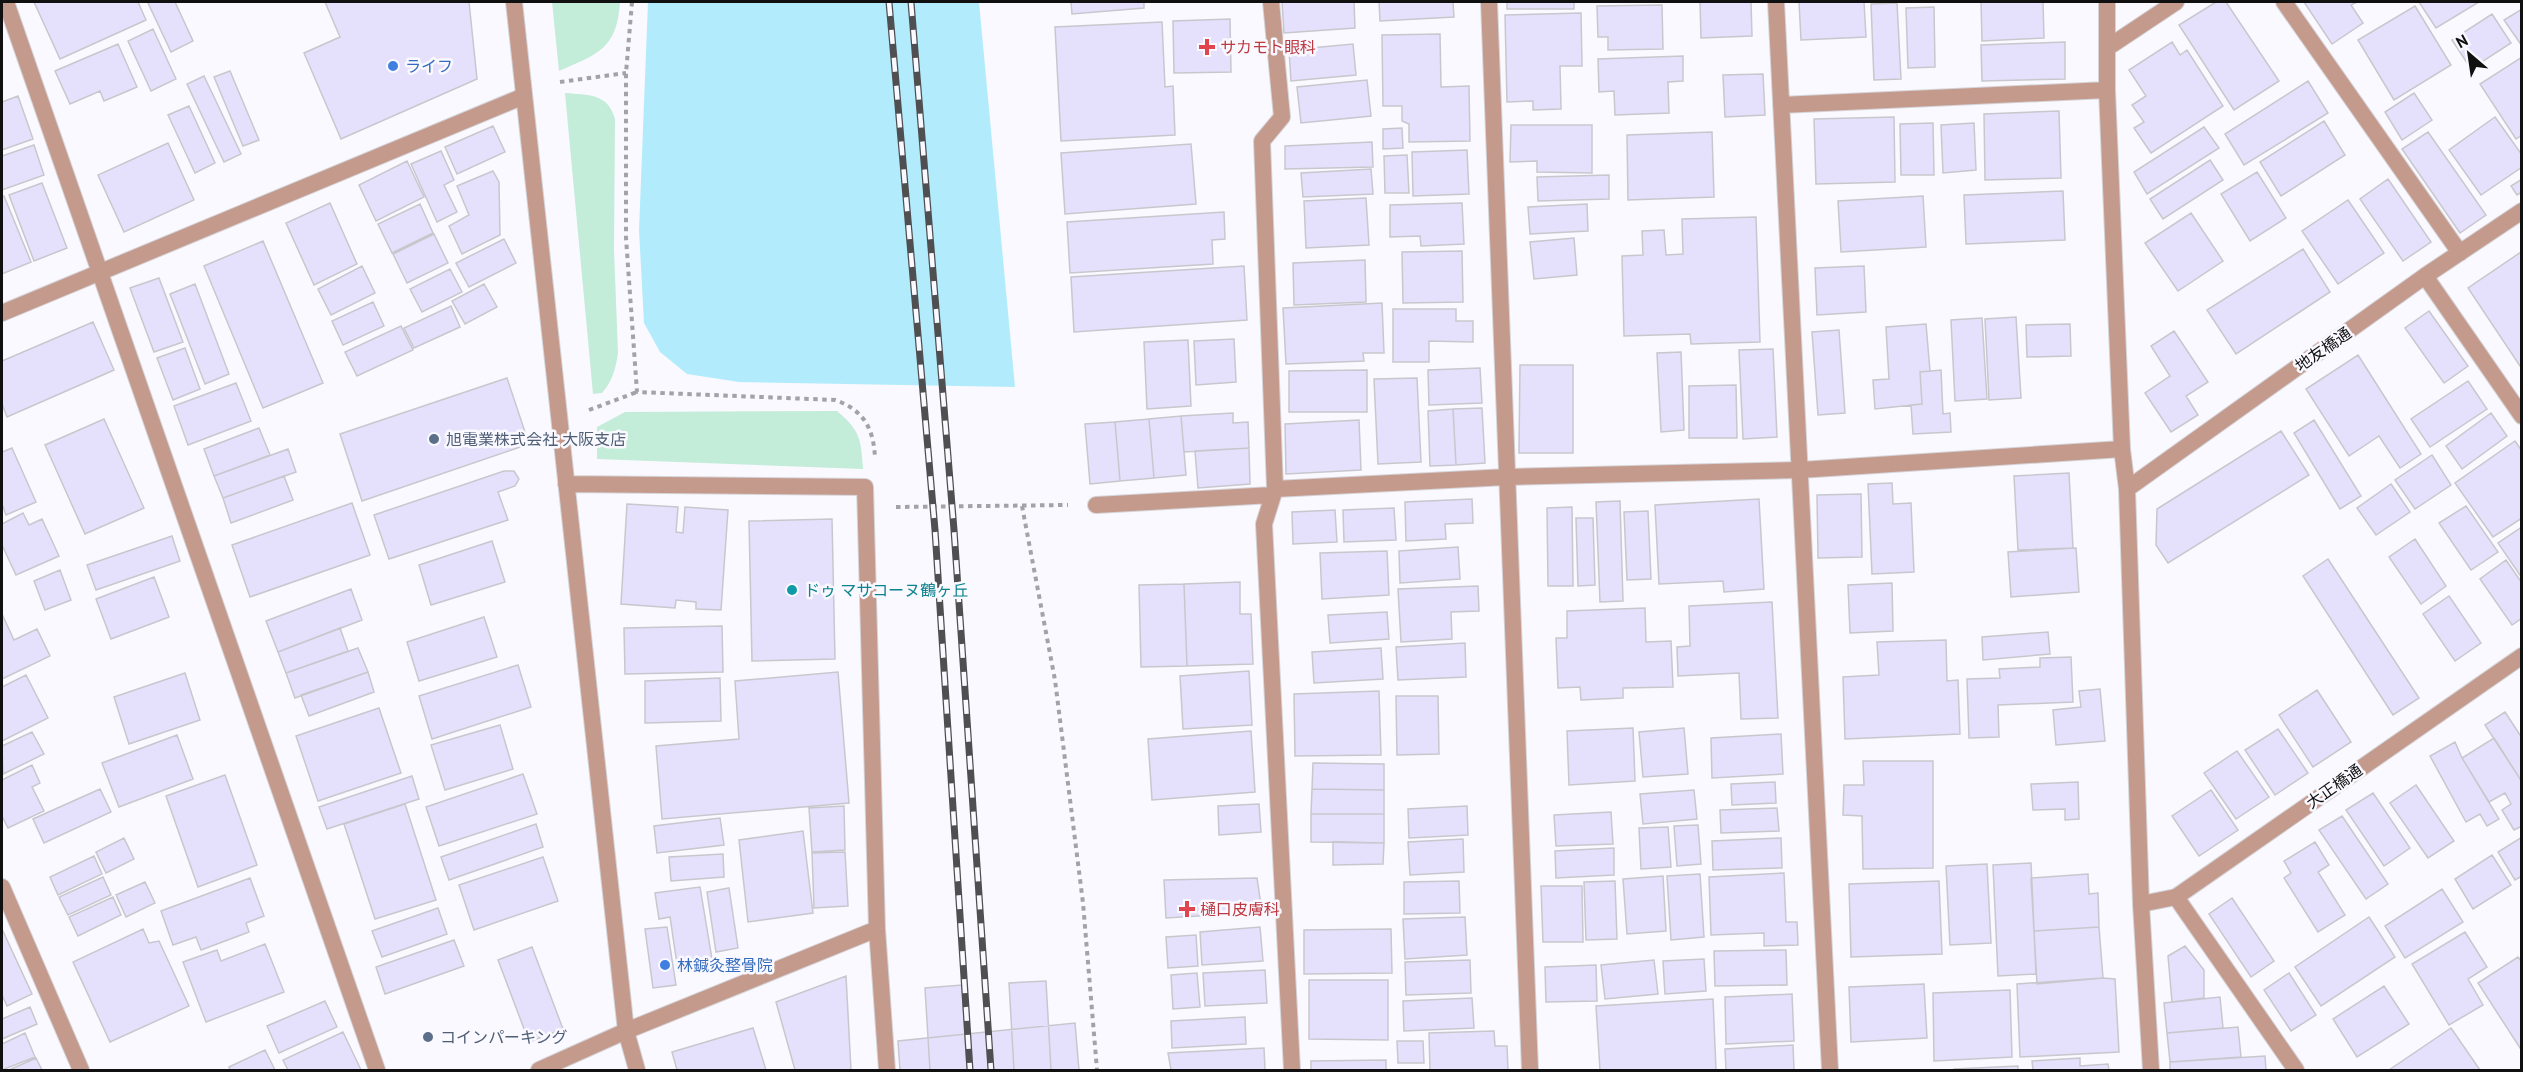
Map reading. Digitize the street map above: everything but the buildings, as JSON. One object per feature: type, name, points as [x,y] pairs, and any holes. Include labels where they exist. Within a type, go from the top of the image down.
[{"type":"street","points":[[6,2],[377,1071]]},
{"type":"street","points":[[514,2],[626,1031],[638,1071]]},
{"type":"street","points":[[1271,2],[1282,117],[1262,141],[1274,492],[1264,524],[1292,1071]]},
{"type":"street","points":[[1489,2],[1530,1071]]},
{"type":"street","points":[[1776,2],[1830,1071]]},
{"type":"street","points":[[2107,2],[2108,90],[2122,449],[2127,489],[2141,904],[2151,1071]]},
{"type":"street","points":[[2107,48],[2176,2]]},
{"type":"street","points":[[2284,2],[2460,253]]},
{"type":"street","points":[[1781,105],[2108,90]]},
{"type":"street","points":[[2,314],[100,271],[524,96]]},
{"type":"street","name":"地友橋通","points":[[2127,489],[2425,276],[2522,211]]},
{"type":"street","points":[[2425,276],[2522,416]]},
{"type":"street","points":[[1096,505],[1507,477],[1800,470],[2122,449]]},
{"type":"street","points":[[566,484],[865,487],[877,929],[886,1071]]},
{"type":"street","name":"大正橋通","points":[[2141,904],[2176,897],[2522,656]]},
{"type":"street","points":[[2,887],[81,1071]]},
{"type":"street","points":[[2176,897],[2296,1071]]},
{"type":"street","points":[[539,1071],[626,1031],[877,929]]},
{"type":"path","points":[[632,2],[626,74],[626,238],[637,392]]},
{"type":"path","points":[[560,82],[626,74]]},
{"type":"path","points":[[589,410],[637,392],[835,400],[852,406],[862,417],[874,441],[875,468],[865,487]]},
{"type":"path","points":[[866,507],[1096,505]]},
{"type":"path","points":[[1022,506],[1055,680],[1083,903],[1097,1071]]},
{"type":"green space","points":[[552,2],[620,2],[615,30],[603,48],[585,60],[559,71]]},
{"type":"green space","points":[[565,93],[589,95],[602,100],[612,110],[615,119],[614,250],[618,353],[615,369],[608,384],[602,393],[593,394]]},
{"type":"green space","points":[[837,411],[855,430],[863,469],[597,459],[597,427],[625,412]]},
{"type":"water","points":[[648,2],[979,2],[1015,387],[739,382],[687,374],[660,352],[644,323],[639,230]]},
{"type":"railway","points":[[889,2],[935,530],[970,1070]]},
{"type":"railway","points":[[911,2],[954,530],[991,1070]]},
{"type":"place","name":"サカモト眼科","points":[[1207,47]]},
{"type":"place","name":"ライフ","points":[[393,66]]},
{"type":"place","name":"旭電業株式会社 大阪支店","points":[[434,439]]},
{"type":"place","name":"ドゥ マサコーヌ鶴ヶ丘","points":[[792,590]]},
{"type":"place","name":"樋口皮膚科","points":[[1187,909]]},
{"type":"place","name":"林鍼灸整骨院","points":[[665,965]]},
{"type":"place","name":"コインパーキング","points":[[428,1037]]}]
